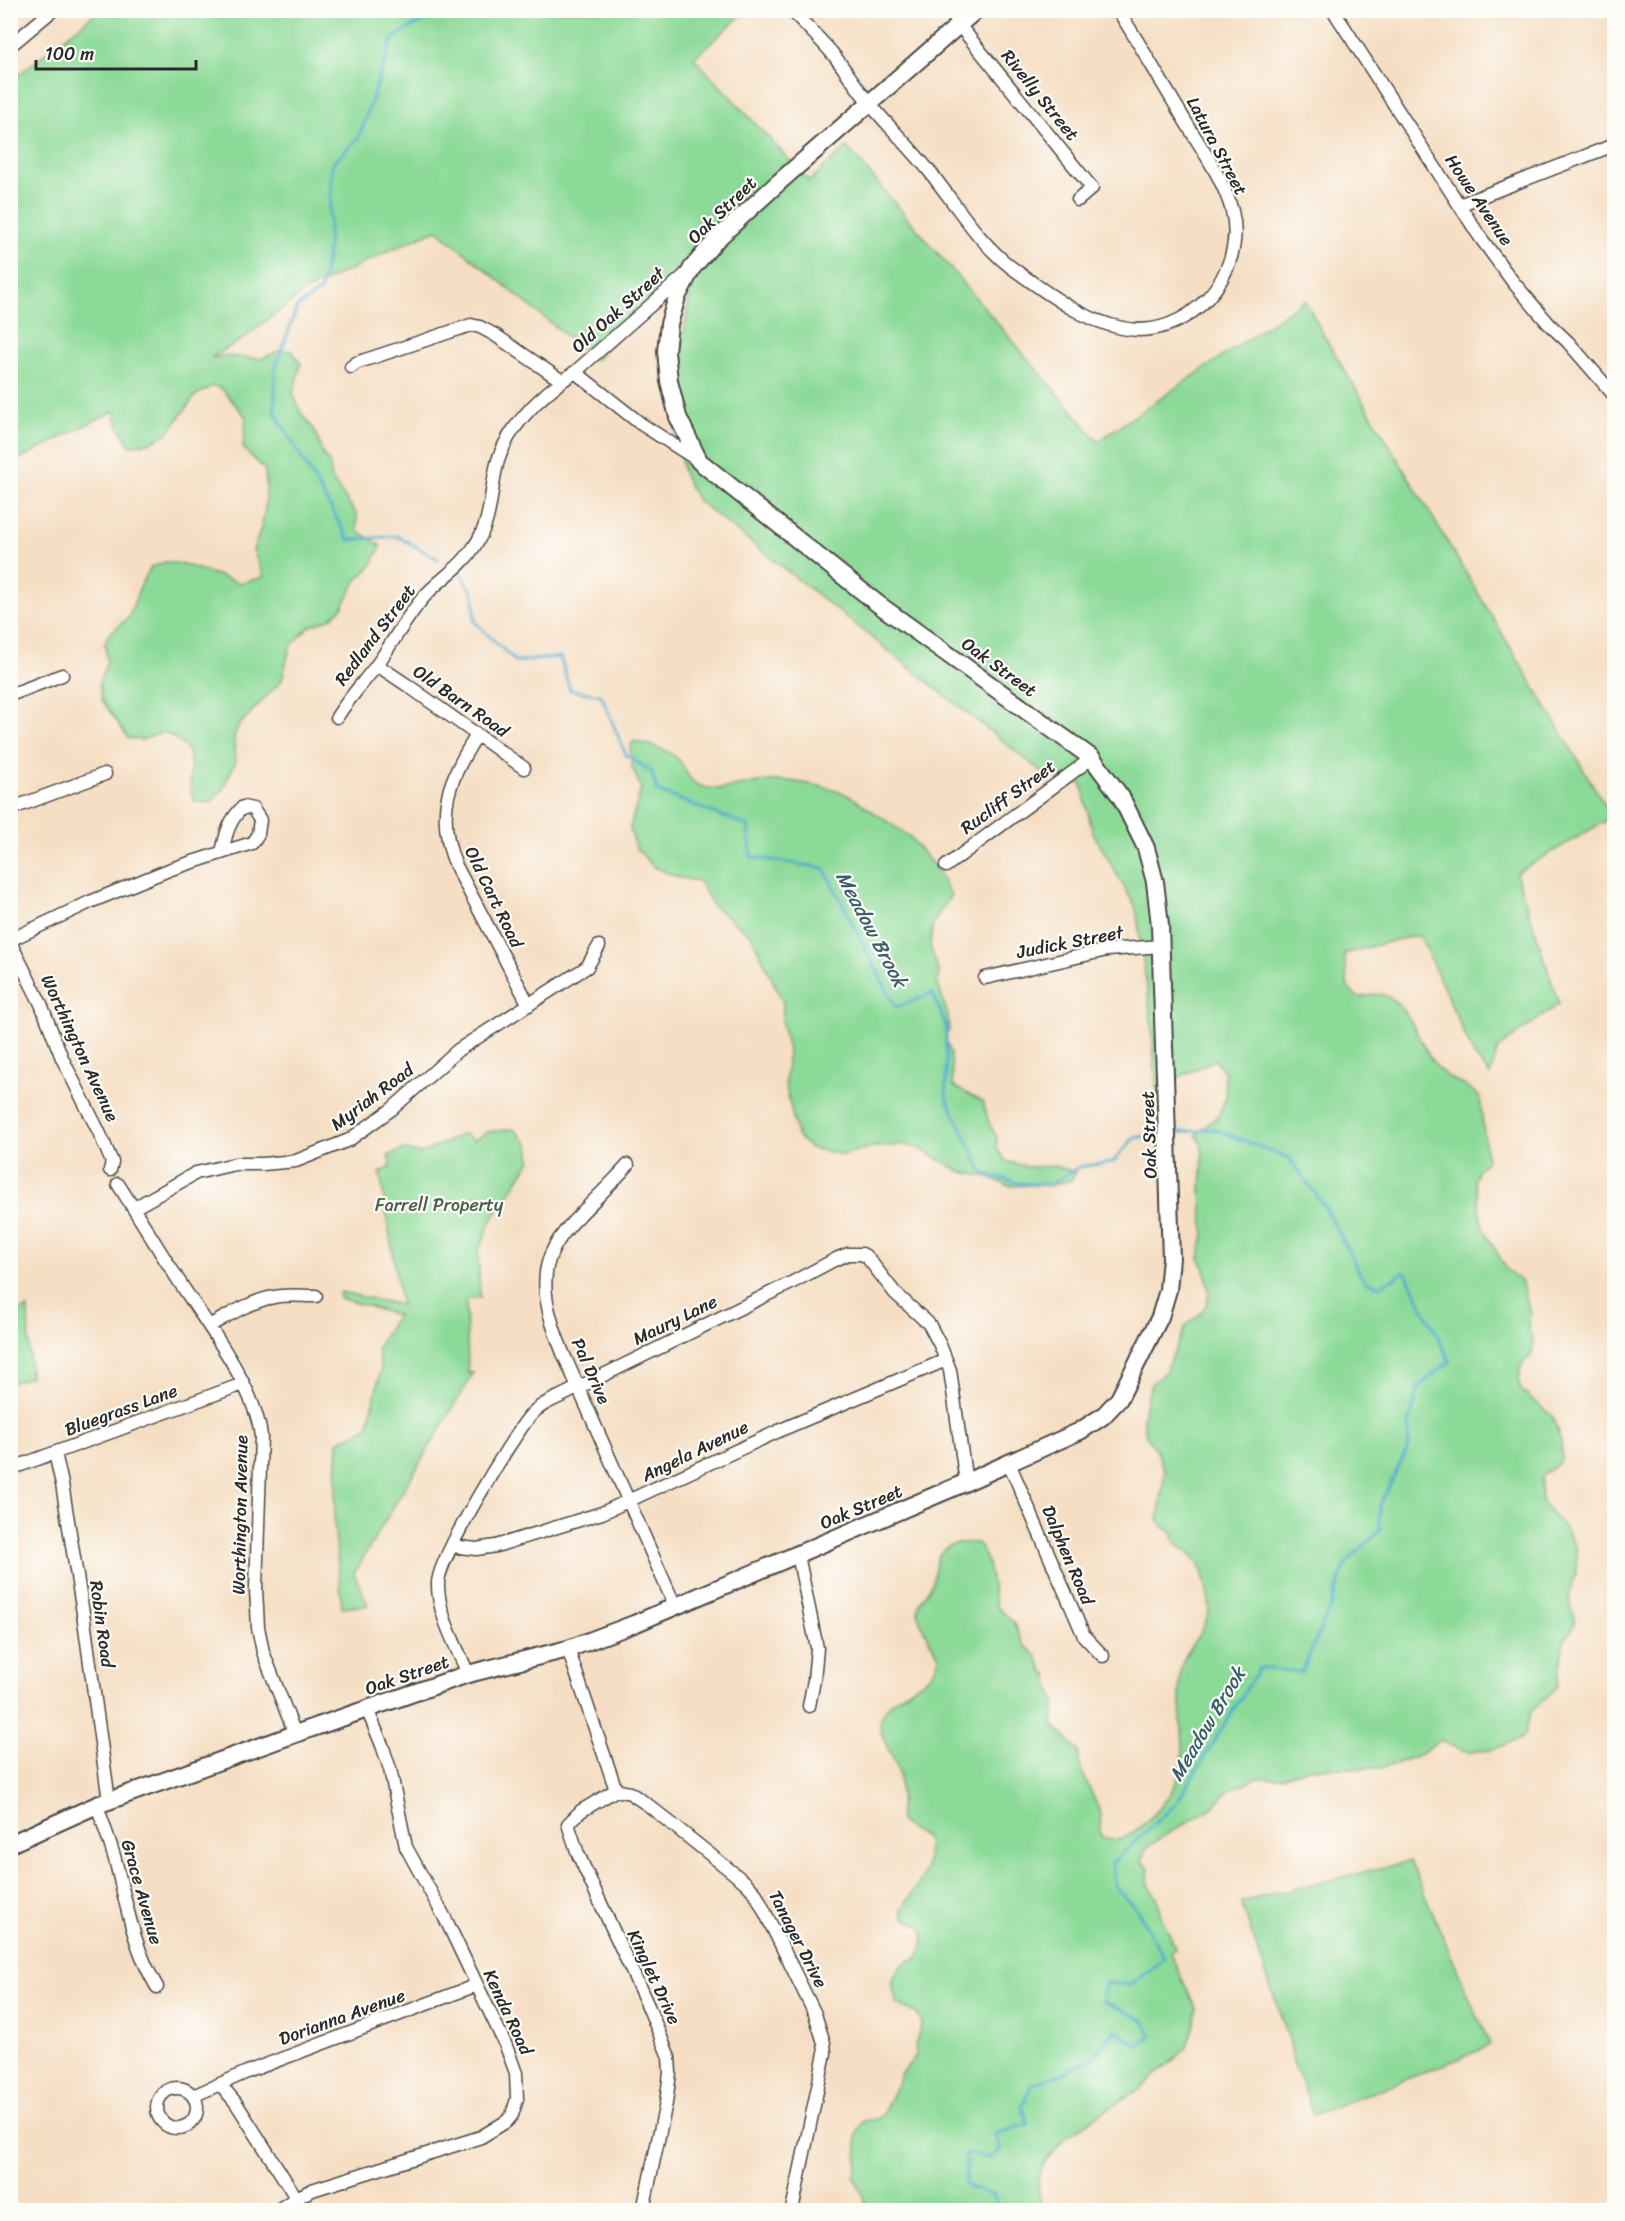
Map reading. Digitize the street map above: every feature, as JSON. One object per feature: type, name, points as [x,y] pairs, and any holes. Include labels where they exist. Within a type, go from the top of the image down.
[{"type":"street","points":[[10,45],[53,10]]},
{"type":"street","name":"Latura Street","points":[[791,10],[831,52],[870,104],[912,150],[988,245],[1017,272],[1070,308],[1123,329],[1141,330],[1170,324],[1183,317],[1202,304],[1223,279],[1234,250],[1234,219],[1228,198],[1209,162],[1118,10]]},
{"type":"street","name":"Rivelly Street","points":[[951,10],[959,26],[1092,188],[1078,200]]},
{"type":"street","name":"Oak Street","points":[[10,1844],[103,1803],[295,1734],[468,1674],[568,1649],[966,1483],[1080,1431],[1103,1416],[1119,1399],[1160,1317],[1168,1289],[1171,1258],[1162,946],[1155,882],[1146,848],[1121,797],[1092,758],[878,604],[699,461],[678,417],[669,381],[666,351],[669,324],[677,297],[692,268],[717,239],[976,10]]},
{"type":"street","name":"Howe Avenue","points":[[1333,10],[1459,205],[1513,282],[1614,395]]},
{"type":"street","points":[[1459,205],[1614,145]]},
{"type":"street","name":"Old Oak Street","points":[[692,268],[575,372],[632,418],[699,461]]},
{"type":"street","points":[[351,367],[356,363],[471,325],[495,335],[562,381]]},
{"type":"street","name":"Redland Street","points":[[338,717],[423,598],[472,550],[488,518],[495,473],[504,444],[528,413],[575,372]]},
{"type":"street","name":"Old Barn Road","points":[[377,665],[524,768]]},
{"type":"street","points":[[10,695],[62,675]]},
{"type":"street","name":"Old Cart Road","points":[[477,735],[460,761],[447,794],[445,817],[448,843],[455,864],[529,1005]]},
{"type":"street","name":"Rucliff Street","points":[[946,866],[1092,758]]},
{"type":"street","points":[[10,809],[105,774]]},
{"type":"street","points":[[10,941],[90,902],[174,868],[222,852]]},
{"type":"street","name":"Worthington Avenue","points":[[10,941],[41,1004],[62,1058],[99,1132],[112,1162],[110,1170]]},
{"type":"street","name":"Myriah Road","points":[[134,1208],[180,1180],[203,1170],[235,1164],[296,1161],[349,1140],[392,1109],[458,1050],[587,967],[599,946]]},
{"type":"street","name":"Judick Street","points":[[985,978],[1107,950],[1162,946]]},
{"type":"street","name":"Pal Drive","points":[[628,1166],[567,1227],[547,1263],[544,1287],[548,1311],[563,1353],[675,1606]]},
{"type":"street","name":"Worthington Avenue","points":[[118,1184],[209,1326],[243,1384],[255,1412],[261,1436],[256,1589],[258,1627],[268,1666],[295,1734]]},
{"type":"street","name":"Maury Lane","points":[[468,1674],[443,1612],[439,1595],[439,1574],[452,1546],[514,1439],[530,1417],[540,1407],[791,1283],[836,1258],[853,1253],[867,1257],[889,1287],[929,1324],[946,1360],[966,1483]]},
{"type":"street","points":[[209,1326],[236,1311],[276,1296],[316,1296]]},
{"type":"street","name":"Angela Avenue","points":[[452,1546],[476,1549],[496,1546],[630,1502],[783,1429],[946,1360]]},
{"type":"street","name":"Bluegrass Lane","points":[[10,1469],[243,1384]]},
{"type":"street","name":"Robin Road","points":[[55,1453],[84,1621],[103,1803]]},
{"type":"street","name":"Dalphen Road","points":[[1009,1463],[1084,1636],[1103,1656]]},
{"type":"street","points":[[798,1555],[817,1648],[809,1706]]},
{"type":"street","points":[[568,1649],[616,1790]]},
{"type":"street","name":"Kenda Road","points":[[278,2211],[312,2190],[481,2137],[507,2121],[512,2115],[517,2099],[516,2073],[506,2046],[446,1920],[406,1847],[390,1769],[367,1709]]},
{"type":"street","name":"Kinglet Drive","points":[[616,1790],[581,1811],[568,1824],[578,1854],[669,2057],[670,2083],[643,2211]]},
{"type":"street","name":"Tanager Drive","points":[[616,1790],[630,1793],[648,1805],[752,1888],[769,1917],[814,2013],[825,2050],[792,2211]]},
{"type":"street","name":"Grace Avenue","points":[[103,1803],[135,1938],[144,1964],[157,1987]]},
{"type":"street","name":"Dorianna Avenue","points":[[193,2096],[477,1985]]},
{"type":"street","points":[[220,2084],[236,2103],[304,2211]]},
{"type":"green space","points":[[98,11],[746,11],[694,58],[809,181],[847,147],[1098,441],[1305,300],[1324,336],[1612,817],[1516,873],[1559,1004],[1498,1048],[1490,1075],[1474,1055],[1420,936],[1399,939],[1344,954],[1348,988],[1357,997],[1381,994],[1394,1000],[1409,1019],[1434,1064],[1480,1098],[1487,1161],[1478,1170],[1474,1180],[1483,1228],[1507,1270],[1521,1281],[1530,1313],[1528,1327],[1533,1341],[1532,1354],[1521,1366],[1518,1381],[1521,1390],[1552,1416],[1561,1441],[1562,1460],[1541,1477],[1541,1501],[1565,1528],[1577,1550],[1576,1574],[1569,1595],[1575,1624],[1564,1641],[1557,1687],[1531,1712],[1524,1735],[1518,1740],[1491,1750],[1470,1752],[1461,1751],[1441,1740],[1421,1754],[1384,1768],[1308,1768],[1283,1777],[1257,1778],[1229,1790],[1212,1808],[1145,1849],[1142,1860],[1149,1869],[1151,1889],[1174,1944],[1175,1949],[1170,1953],[1196,2009],[1195,2022],[1186,2049],[1139,2090],[1066,2137],[1044,2164],[1038,2179],[1040,2204],[1045,2210],[864,2210],[865,2201],[854,2176],[858,2162],[859,2128],[863,2121],[877,2119],[882,2115],[903,2072],[916,2056],[915,2046],[922,2022],[917,2014],[898,2004],[893,1981],[903,1964],[918,1957],[923,1944],[924,1929],[905,1918],[901,1910],[924,1876],[928,1843],[925,1837],[907,1828],[900,1821],[899,1776],[880,1725],[886,1709],[893,1701],[930,1675],[936,1667],[939,1656],[923,1630],[918,1609],[932,1583],[939,1555],[947,1547],[953,1545],[977,1543],[988,1564],[996,1606],[1013,1622],[1024,1645],[1037,1656],[1043,1671],[1048,1674],[1049,1686],[1056,1702],[1053,1724],[1078,1751],[1080,1767],[1101,1814],[1102,1837],[1117,1840],[1130,1835],[1156,1812],[1171,1793],[1183,1759],[1179,1693],[1181,1666],[1204,1626],[1209,1602],[1198,1564],[1191,1555],[1176,1544],[1172,1533],[1158,1521],[1165,1472],[1156,1449],[1147,1438],[1143,1417],[1152,1383],[1165,1372],[1186,1326],[1202,1312],[1207,1303],[1209,1292],[1205,1269],[1199,1258],[1204,1234],[1201,1192],[1203,1154],[1201,1143],[1196,1135],[1218,1116],[1226,1097],[1224,1071],[1215,1060],[1156,1088],[1152,1026],[1136,908],[1092,831],[1082,785],[1068,778],[1047,776],[696,499],[683,473],[676,426],[675,387],[691,288],[675,270],[596,360],[437,230],[305,291],[240,341],[211,358],[226,356],[260,359],[281,350],[292,351],[301,364],[293,393],[301,413],[314,429],[324,457],[329,461],[332,480],[357,515],[357,530],[381,546],[371,566],[356,581],[342,608],[331,618],[309,627],[290,647],[282,680],[239,725],[234,736],[235,763],[223,789],[210,803],[194,801],[190,787],[190,758],[184,746],[164,732],[142,740],[128,738],[102,700],[99,683],[107,662],[105,643],[109,634],[129,617],[139,589],[151,567],[165,562],[183,564],[241,583],[264,577],[253,550],[265,511],[265,470],[243,448],[246,417],[222,389],[213,386],[196,395],[167,434],[148,443],[130,446],[119,427],[114,411],[11,463],[11,81]]},
{"type":"green space","points":[[634,741],[656,747],[677,758],[690,779],[698,785],[720,789],[778,781],[820,786],[850,796],[910,837],[938,871],[951,895],[933,923],[930,946],[939,973],[937,982],[948,1016],[949,1030],[945,1036],[951,1055],[953,1086],[983,1102],[989,1123],[997,1138],[997,1149],[1006,1161],[1028,1167],[1054,1166],[1076,1172],[1071,1180],[1057,1184],[1009,1186],[989,1177],[961,1172],[921,1149],[905,1145],[872,1147],[843,1155],[810,1148],[797,1136],[785,1083],[788,1050],[782,1026],[783,1002],[751,935],[713,906],[699,881],[680,878],[654,867],[636,848],[630,829],[641,788],[632,767],[630,746]]},
{"type":"green space","name":"Farrell Property","points":[[514,1129],[529,1145],[531,1160],[490,1223],[478,1252],[480,1297],[467,1299],[466,1304],[468,1373],[474,1372],[354,1573],[368,1605],[342,1608],[334,1522],[338,1442],[368,1427],[381,1369],[377,1348],[397,1315],[339,1298],[340,1292],[401,1305],[380,1173],[391,1167],[388,1156],[404,1149],[420,1154],[464,1134],[474,1140],[487,1132]]},
{"type":"green space","points":[[28,1308],[30,1377],[11,1383],[11,1314]]},
{"type":"green space","points":[[1410,1861],[1490,2045],[1313,2115],[1303,2084],[1294,2066],[1289,2039],[1241,1902]]},
{"type":"waterway","name":"Meadow Brook","points":[[438,559],[397,536],[349,540],[275,412],[275,369],[297,307],[321,290],[328,250],[332,164],[359,137],[393,38],[413,26],[454,10]]},
{"type":"waterway","name":"Meadow Brook","points":[[462,575],[474,595],[475,622],[516,662],[560,657],[570,690],[601,695],[626,755],[652,772],[657,791],[748,826],[751,857],[824,868],[896,1007],[933,993],[946,1026],[946,1097],[983,1173],[1018,1183],[1050,1185],[1079,1167],[1113,1162],[1134,1138],[1161,1134]]},
{"type":"waterway","name":"Meadow Brook","points":[[999,2210],[994,2196],[966,2186],[966,2153],[991,2158],[1001,2150],[995,2134],[1028,2124],[1022,2106],[1032,2084],[1062,2074],[1093,2058],[1115,2030],[1138,2046],[1151,2035],[1143,2019],[1102,2001],[1106,1983],[1132,1985],[1164,1958],[1136,1908],[1115,1887],[1112,1863],[1175,1805],[1259,1668],[1302,1672],[1331,1605],[1346,1563],[1380,1530],[1380,1505],[1409,1446],[1408,1427],[1419,1386],[1450,1361],[1405,1272],[1380,1286],[1364,1281],[1325,1207],[1289,1158],[1214,1129],[1173,1133]]}]
